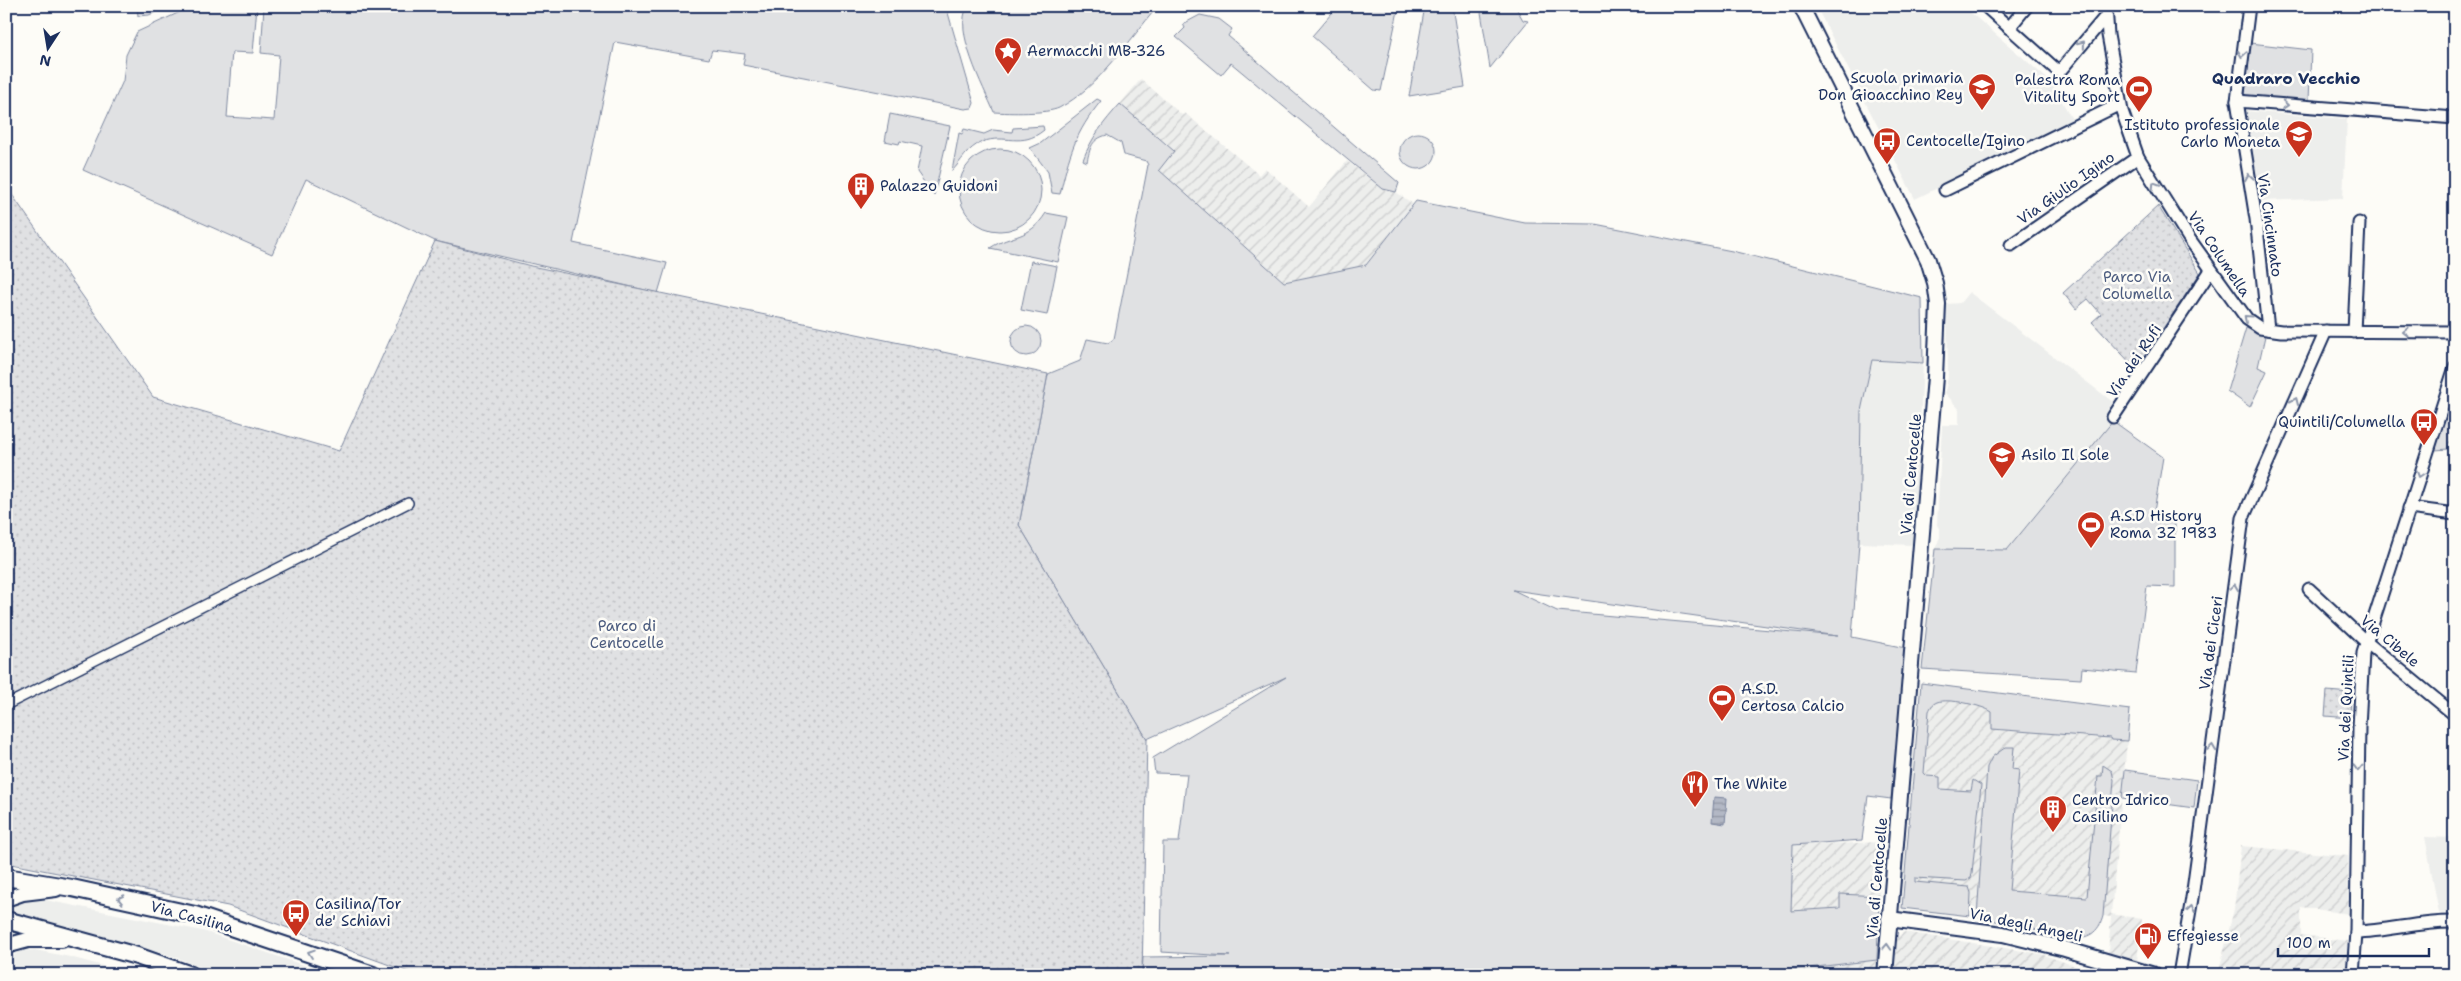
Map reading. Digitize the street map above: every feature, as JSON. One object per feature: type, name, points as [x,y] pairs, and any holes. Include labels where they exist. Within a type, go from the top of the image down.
[{"type":"main road","name":"Via Casilina","points":[[6,877],[72,888],[196,915],[373,975]]},
{"type":"main road","points":[[6,920],[96,944],[191,975]]},
{"type":"street","name":"Via di Centocelle","points":[[1801,6],[1924,251],[1934,277],[1938,299],[1934,396],[1885,975]]},
{"type":"street","points":[[1985,6],[2059,72],[2106,11]]},
{"type":"street","points":[[2009,28],[2027,6]]},
{"type":"street","name":"Via Cincinnato","points":[[2249,6],[2236,101],[2256,219],[2268,329]]},
{"type":"street","name":"Via Columella","points":[[2106,11],[2120,104],[2138,157],[2211,270],[2247,319],[2260,328],[2268,329],[2326,332],[2455,332]]},
{"type":"street","points":[[2236,101],[2455,118]]},
{"type":"street","points":[[1945,190],[2120,104]]},
{"type":"street","name":"Via Giulio Igino","points":[[2011,245],[2138,157]]},
{"type":"street","points":[[2354,332],[2359,222]]},
{"type":"street","name":"Via dei Rufi","points":[[2113,417],[2211,270]]},
{"type":"street","name":"Via dei Ciceri","points":[[2179,975],[2194,889],[2243,518],[2326,332]]},
{"type":"street","points":[[2453,372],[2455,405]]},
{"type":"street","name":"Via dei Quintili","points":[[2353,975],[2356,932],[2359,727],[2365,641],[2453,372]]},
{"type":"street","points":[[6,705],[408,503]]},
{"type":"street","points":[[2409,508],[2455,514]]},
{"type":"street","name":"Via Cibele","points":[[2309,589],[2365,641],[2455,714]]},
{"type":"street","points":[[6,899],[30,891],[72,888]]},
{"type":"street","name":"Via degli Angeli","points":[[1889,919],[1974,929],[2022,938],[2154,975]]},
{"type":"street","points":[[2356,932],[2382,931],[2425,922],[2455,922]]},
{"type":"street","points":[[6,946],[15,942],[36,939],[67,940],[96,944]]},
{"type":"shaded area","points":[[1816,6],[1963,6],[2051,82],[2073,121],[1915,199]]},
{"type":"shaded area","points":[[1141,79],[1182,115],[1185,113],[1259,175],[1265,168],[1309,207],[1347,161],[1383,189],[1396,192],[1413,204],[1366,265],[1284,282],[1158,169],[1174,151],[1120,104]]},
{"type":"shaded area","name":"Istituto professionale Carlo Moneta","points":[[2245,111],[2347,119],[2343,198],[2260,201]]},
{"type":"shaded area","points":[[1969,292],[2113,402],[2106,413],[2113,421],[2007,550],[1935,549],[1940,537],[1940,530],[1937,525],[1942,425],[1959,425],[1959,409],[1945,393],[1948,377],[1947,304],[1960,303]]},
{"type":"shaded area","points":[[1872,360],[1923,363],[1914,545],[1859,543],[1861,411]]},
{"type":"shaded area","name":"Centro Idrico Casilino","points":[[1921,683],[2130,710],[2111,914],[2142,919],[2137,961],[2108,952],[2111,917],[2103,916],[2101,924],[2092,934],[2076,938],[1970,916],[1902,908]]},
{"type":"shaded area","points":[[1714,797],[1727,798],[1725,824],[1712,822]]},
{"type":"shaded area","points":[[2425,837],[2455,838],[2455,913],[2439,913]]},
{"type":"shaded area","points":[[1883,842],[1879,896],[1840,894],[1840,908],[1791,911],[1793,845]]},
{"type":"shaded area","points":[[2241,846],[2348,856],[2349,914],[2301,907],[2301,935],[2347,941],[2346,975],[2218,975],[2234,909]]},
{"type":"shaded area","points":[[40,899],[203,931],[332,975],[218,975],[178,958],[130,944],[6,914],[6,904],[18,900]]},
{"type":"shaded area","points":[[1904,932],[2041,954],[2101,975],[1891,975],[1896,938]]},
{"type":"shaded area","points":[[35,950],[70,957],[137,975],[6,975],[6,959],[21,951]]},
{"type":"shaded area","points":[[1877,960],[1876,975],[1773,975],[1773,972]]},
{"type":"green space","points":[[137,6],[170,6],[149,15],[138,16]]},
{"type":"green space","points":[[193,6],[257,6],[253,53],[232,52],[227,117],[274,120],[279,55],[261,53],[264,6],[946,6],[974,103],[972,108],[965,109],[743,65],[745,54],[712,50],[709,59],[615,42],[573,243],[667,263],[658,293],[435,241],[306,179],[272,254],[83,170],[123,81],[126,55],[137,32]]},
{"type":"green space","points":[[968,6],[1158,6],[1113,62],[1073,99],[1053,110],[1018,113],[994,112],[971,59],[967,43],[964,16]]},
{"type":"green space","points":[[1338,6],[1399,6],[1381,91],[1374,90],[1312,36]]},
{"type":"green space","points":[[1425,6],[1452,6],[1465,87],[1409,96]]},
{"type":"green space","points":[[1480,6],[1515,6],[1523,20],[1528,21],[1490,68]]},
{"type":"green space","points":[[1200,15],[1219,19],[1232,29],[1228,36],[1399,183],[1396,192],[1383,189],[1231,63],[1221,75],[1176,37],[1185,28],[1183,24]]},
{"type":"green space","points":[[2250,43],[2311,50],[2309,101],[2245,96]]},
{"type":"green space","points":[[1097,99],[1101,101],[1085,124],[1074,145],[1060,194],[1052,193],[1048,172],[1030,148],[1041,143]]},
{"type":"green space","points":[[1120,104],[1174,151],[1159,170],[1284,282],[1366,265],[1416,201],[1525,223],[1595,224],[1732,251],[1922,298],[1923,363],[1872,360],[1861,411],[1859,543],[1852,637],[1906,648],[1891,799],[1868,796],[1862,840],[1793,845],[1791,911],[1840,908],[1840,894],[1879,896],[1877,960],[1773,972],[1773,975],[1142,975],[1143,957],[1230,956],[1161,952],[1163,842],[1179,842],[1187,774],[1155,773],[1153,758],[1286,677],[1147,739],[1019,525],[1048,374],[1080,361],[1087,339],[1108,343],[1114,339],[1148,165],[1146,161],[1124,155],[1121,143],[1107,135],[1092,144],[1087,162],[1083,160],[1094,137]],"holes":[[[1513,590],[1835,636],[1557,611]]]},
{"type":"green space","points":[[890,114],[950,126],[934,196],[917,172],[922,146],[900,141],[899,144],[885,141]]},
{"type":"green space","points":[[1043,126],[1044,130],[1028,139],[999,139],[982,142],[968,151],[952,171],[959,133],[962,134],[964,129],[984,134],[993,130],[1012,132],[1013,128]]},
{"type":"green space","points":[[1418,133],[1431,138],[1436,151],[1431,164],[1418,169],[1405,164],[1400,151],[1405,138]]},
{"type":"green space","points":[[1000,149],[1016,152],[1029,161],[1038,174],[1041,190],[1038,206],[1029,219],[1016,228],[1000,231],[984,228],[971,219],[962,206],[959,190],[962,174],[971,161],[984,152]]},
{"type":"green space","name":"Parco di Centocelle","points":[[6,186],[153,397],[339,451],[435,241],[531,266],[1048,374],[1019,525],[1147,739],[1142,975],[417,975],[228,906],[6,863]]},
{"type":"green space","name":"Parco Via Columella","points":[[2158,206],[2200,273],[2136,369],[2092,322],[2101,314],[2088,299],[2076,309],[2063,293]]},
{"type":"green space","points":[[1046,213],[1068,217],[1058,262],[990,248],[1033,228]]},
{"type":"green space","points":[[1031,261],[1057,266],[1047,315],[1021,310]]},
{"type":"green space","points":[[1026,326],[1037,330],[1041,341],[1037,352],[1026,356],[1015,352],[1011,341],[1015,330]]},
{"type":"green space","points":[[2246,328],[2265,336],[2258,367],[2267,371],[2250,407],[2227,391]]},
{"type":"green space","points":[[2447,412],[2453,413],[2455,443],[2449,443],[2448,449],[2435,450]]},
{"type":"green space","name":"A.S.D History Roma 3Z 1983","points":[[2113,421],[2163,457],[2154,512],[2175,516],[2175,587],[2147,586],[2136,673],[2082,668],[2081,679],[1922,669],[1935,549],[2007,550]]},
{"type":"green space","points":[[1921,683],[2130,710],[2127,741],[1992,729],[1992,712],[1987,709],[1949,701],[1937,702],[1932,706],[1929,711],[1924,773],[1927,776],[1940,777],[1940,789],[1971,791],[1973,780],[1981,785],[1971,878],[1966,881],[1915,878],[1915,882],[1969,887],[1971,893],[1970,916],[1902,908]]},
{"type":"green space","points":[[2327,691],[2351,693],[2350,718],[2325,716]]},
{"type":"green space","points":[[2006,747],[2014,747],[2012,769],[2019,770],[2009,891],[2087,897],[2098,776],[2102,776],[2103,765],[2112,771],[2114,780],[2103,916],[2096,930],[2088,936],[2071,937],[1977,917],[1987,767],[1992,757]]},
{"type":"green space","points":[[2125,770],[2197,780],[2194,808],[2122,798]]},
{"type":"place","name":"Aermacchi MB-326","points":[[1008,75]]},
{"type":"place","name":"Scuola primaria Don Gioacchino Rey","points":[[1982,111]]},
{"type":"place","name":"Palestra Roma Vitality Sport","points":[[2139,113]]},
{"type":"place","name":"Istituto professionale Carlo Moneta","points":[[2299,158]]},
{"type":"place","name":"Centocelle/Igino","points":[[1887,165]]},
{"type":"place","name":"Palazzo Guidoni","points":[[861,210]]},
{"type":"place","name":"Quintili/Columella","points":[[2424,446]]},
{"type":"place","name":"Asilo Il Sole","points":[[2002,479]]},
{"type":"place","name":"A.S.D History Roma 3Z 1983","points":[[2091,549]]},
{"type":"place","name":"A.S.D. Certosa Calcio","points":[[1722,722]]},
{"type":"place","name":"The White","points":[[1695,808]]},
{"type":"place","name":"Centro Idrico Casilino","points":[[2053,833]]},
{"type":"place","name":"Casilina/Tor de' Schiavi","points":[[296,937]]},
{"type":"place","name":"Effegiesse","points":[[2148,960]]},
{"type":"district","name":"Quadraro Vecchio","points":[[2286,78]]}]
